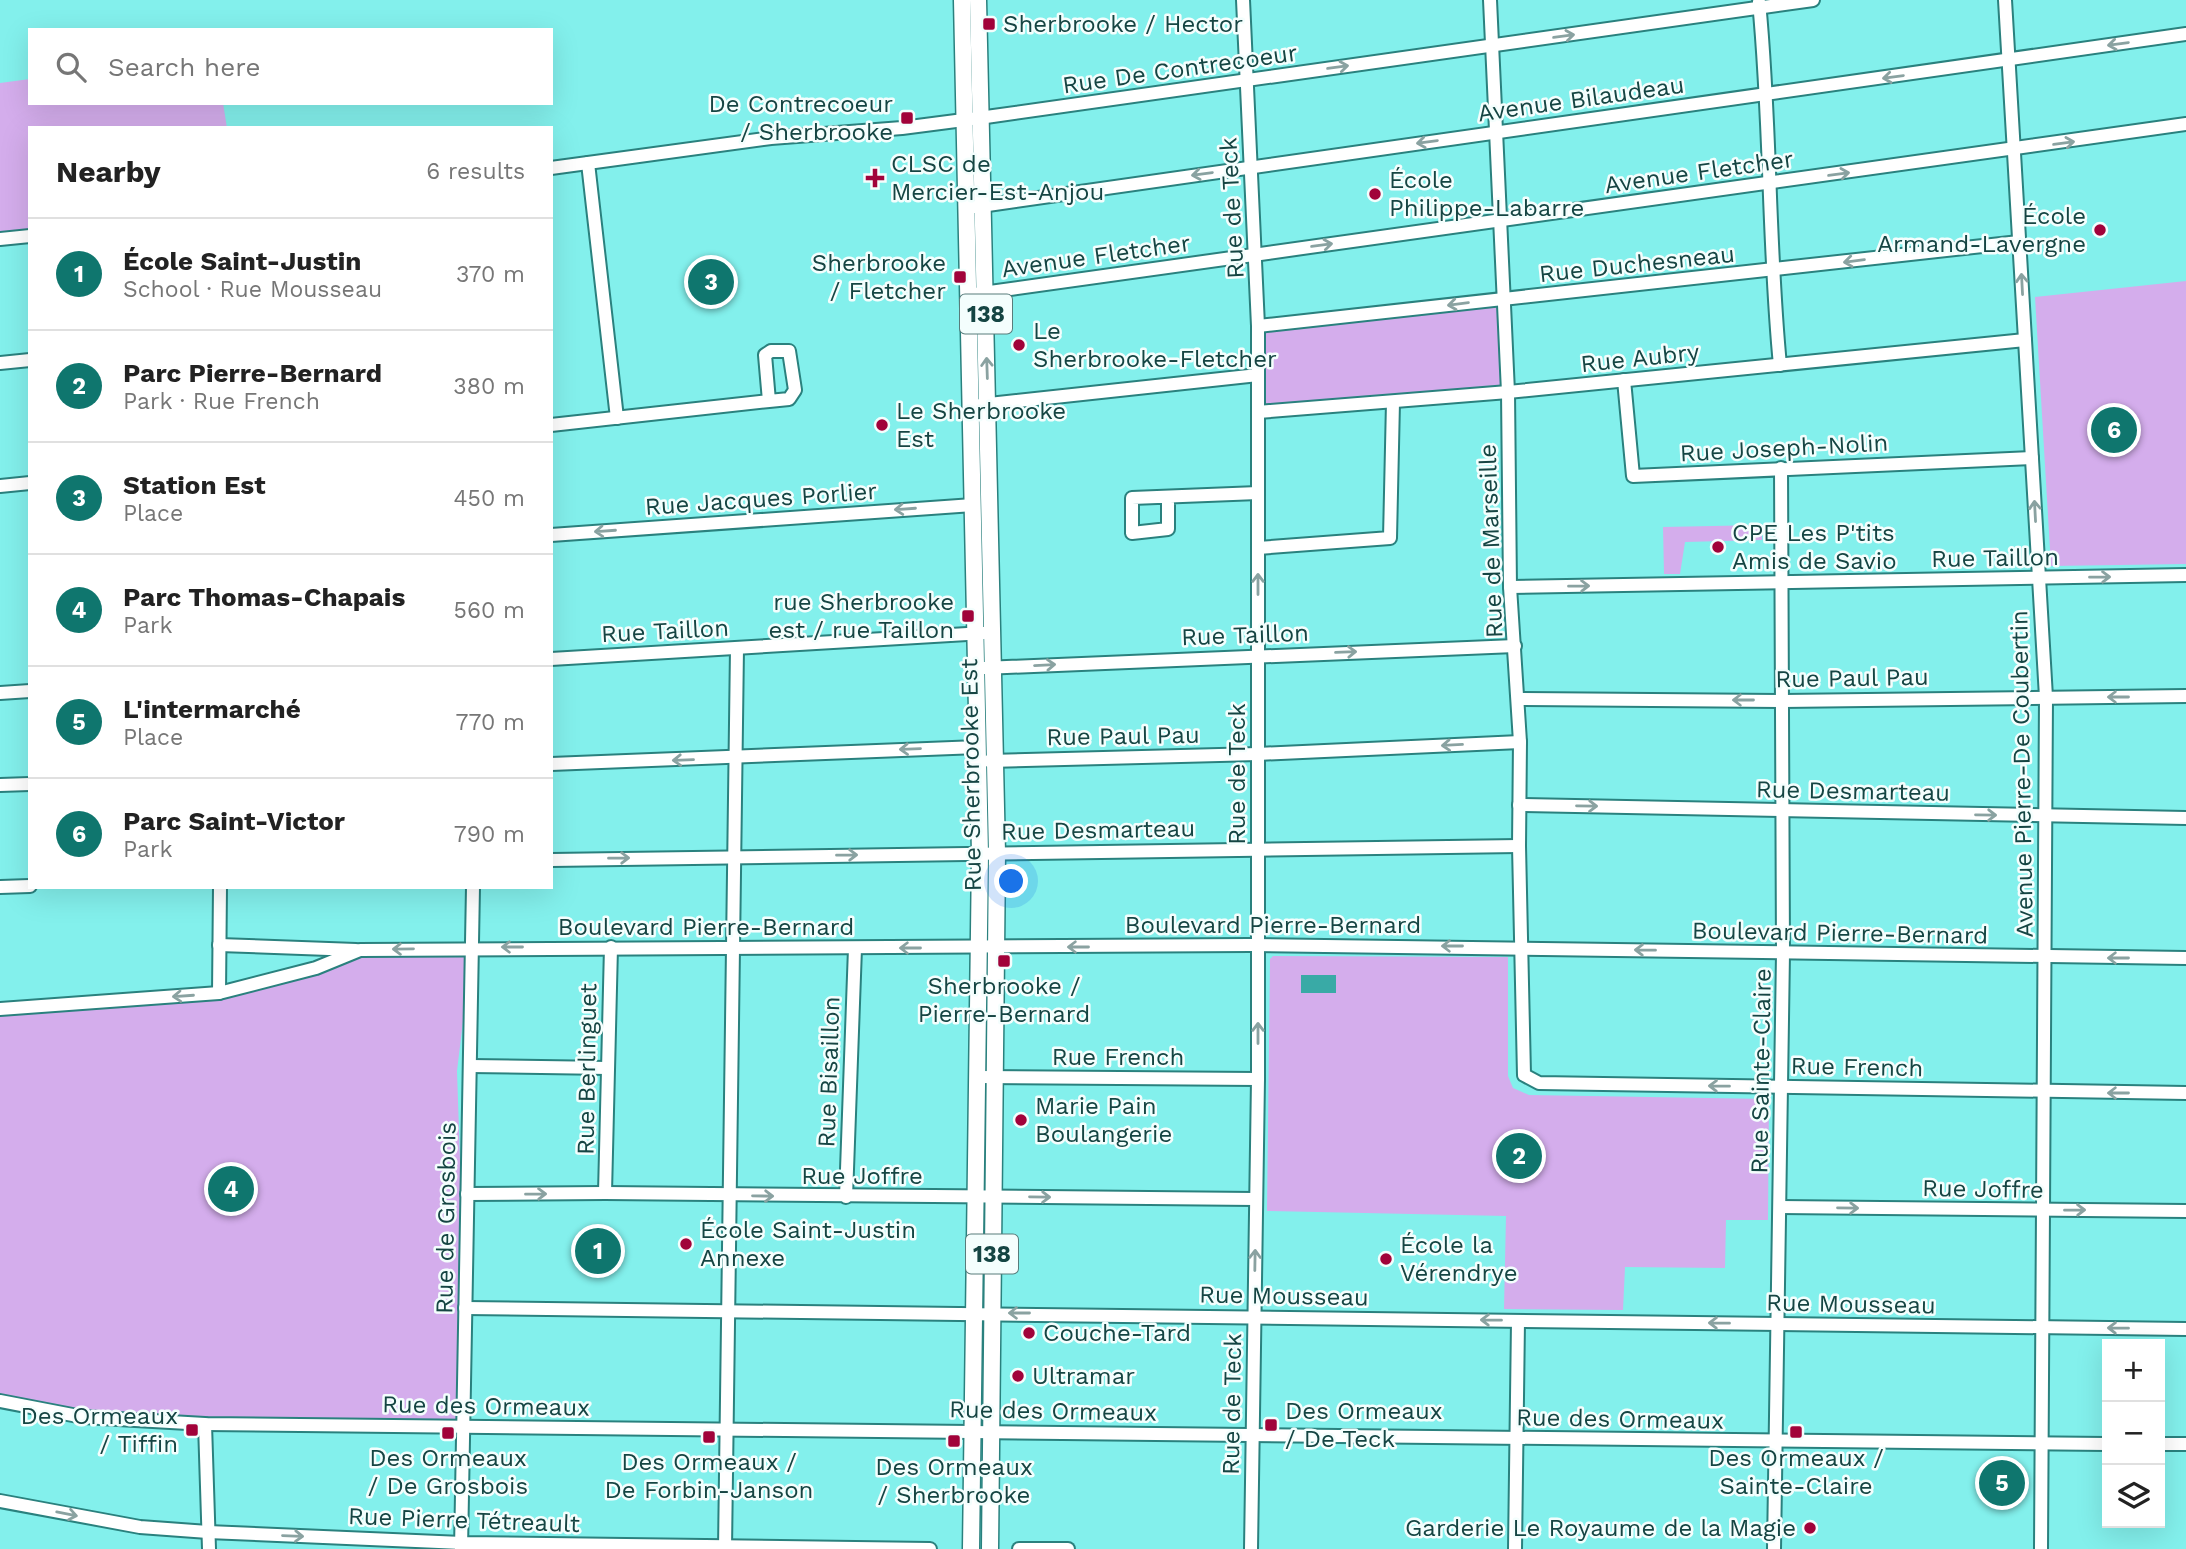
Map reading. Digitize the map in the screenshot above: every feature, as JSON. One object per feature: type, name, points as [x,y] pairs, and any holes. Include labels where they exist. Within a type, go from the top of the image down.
[{"type":"main road","name":"Rue Sherbrooke Est","points":[[970,1],[971,119],[966,208],[988,404],[984,633],[985,668],[996,761],[998,853],[986,948]]},
{"type":"main road","name":"Rue Sherbrooke Est","points":[[971,119],[983,206],[971,405],[973,505],[984,633]]},
{"type":"main road","name":"Rue Sherbrooke Est","points":[[971,1549],[974,1430],[983,1313],[986,948],[980,854],[978,754],[985,668]]},
{"type":"main road","name":"Rue Sherbrooke Est","points":[[983,1313],[991,1430],[990,1549]]},
{"type":"street","name":"Rue de Teck","points":[[1243,0],[1258,326],[1258,1079],[1251,1549]]},
{"type":"street","name":"Rue de Marseille","points":[[1490,0],[1494,133],[1508,392],[1510,587],[1519,699],[1523,1070],[1527,1080]]},
{"type":"street","name":"Rue De Contrecoeur","points":[[553,168],[771,138],[858,132],[971,119],[1492,46],[1760,4],[1813,0]]},
{"type":"street","name":"Avenue Pierre-De Coubertin","points":[[2005,0],[2046,697],[2040,1549]]},
{"type":"street","points":[[1760,4],[1770,183],[1771,271],[1780,365]]},
{"type":"street","name":"Avenue Bilaudeau","points":[[966,208],[2186,34]]},
{"type":"street","name":"Avenue Fletcher","points":[[977,294],[2186,124]]},
{"type":"street","points":[[588,163],[617,418]]},
{"type":"street","points":[[0,239],[28,236]]},
{"type":"street","name":"Rue Duchesneau","points":[[1258,326],[2019,242]]},
{"type":"street","name":"Rue Aubry","points":[[1258,412],[1508,392],[2025,340]]},
{"type":"street","points":[[0,363],[28,360]]},
{"type":"street","points":[[971,405],[1258,374]]},
{"type":"street","name":"Rue Joseph-Nolin","points":[[1625,380],[1633,476],[2032,458]]},
{"type":"street","points":[[553,425],[769,401]]},
{"type":"street","points":[[1258,548],[1390,538],[1393,402]]},
{"type":"street","name":"Rue Sainte-Claire","points":[[1774,1549],[1778,1442],[1784,810],[1781,468]]},
{"type":"street","points":[[0,486],[28,482]]},
{"type":"street","points":[[1168,496],[1258,493]]},
{"type":"street","name":"Rue Jacques Porlier","points":[[553,535],[973,505]]},
{"type":"street","name":"Rue Taillon","points":[[1510,587],[2186,575]]},
{"type":"street","name":"Rue Taillon","points":[[553,659],[984,633]]},
{"type":"street","name":"Rue Taillon","points":[[985,668],[1515,646]]},
{"type":"street","points":[[724,1548],[737,648]]},
{"type":"street","points":[[0,693],[28,691]]},
{"type":"street","name":"Rue Paul Pau","points":[[1519,699],[1783,701],[2186,696]]},
{"type":"street","name":"Rue Paul Pau","points":[[553,764],[978,754],[996,761],[1258,754],[1520,742]]},
{"type":"street","points":[[0,785],[28,784]]},
{"type":"street","name":"Rue Desmarteau","points":[[1519,805],[2186,818]]},
{"type":"street","name":"Rue Desmarteau","points":[[553,859],[1519,846]]},
{"type":"street","points":[[0,887],[28,886]]},
{"type":"street","points":[[219,993],[220,889]]},
{"type":"street","name":"Rue de Grosbois","points":[[462,1546],[473,889]]},
{"type":"street","name":"Boulevard Pierre-Bernard","points":[[219,945],[359,950],[472,947],[1521,947],[2045,958],[2186,958]]},
{"type":"street","name":"Rue Berlinguet","points":[[605,1193],[611,947]]},
{"type":"street","name":"Rue Bisaillon","points":[[846,1197],[855,948]]},
{"type":"street","name":"Boulevard Pierre-Bernard","points":[[0,1009],[219,993],[316,968],[359,950]]},
{"type":"street","points":[[470,1066],[608,1068]]},
{"type":"street","name":"Rue French","points":[[985,1077],[1258,1079]]},
{"type":"street","name":"Rue French","points":[[1527,1080],[1538,1083],[2186,1093]]},
{"type":"street","name":"Rue Joffre","points":[[467,1194],[1255,1199]]},
{"type":"street","name":"Rue Joffre","points":[[1780,1207],[2186,1211]]},
{"type":"street","name":"Rue Mousseau","points":[[466,1308],[728,1309],[2186,1329]]},
{"type":"street","points":[[1515,1549],[1518,1321]]},
{"type":"street","name":"Rue des Ormeaux","points":[[0,1401],[83,1417],[205,1424],[991,1430],[2102,1444]]},
{"type":"street","points":[[205,1424],[209,1549]]},
{"type":"street","points":[[2165,1444],[2186,1444]]},
{"type":"street","name":"Rue Pierre Tétreault","points":[[0,1501],[140,1527],[462,1546],[930,1549]]},
{"type":"street","points":[[1019,1549],[1068,1549]]},
{"type":"shaded area","points":[[28,79],[28,105],[223,105],[227,126],[28,126],[28,236],[0,239],[0,83]]},
{"type":"shaded area","points":[[2186,281],[2186,564],[2051,566],[2035,297]]},
{"type":"shaded area","points":[[1503,299],[1508,392],[1258,412],[1258,326]]},
{"type":"shaded area","points":[[1762,525],[1762,540],[1685,542],[1680,574],[1664,574],[1663,527]]},
{"type":"shaded area","points":[[472,947],[457,1071],[465,1308],[464,1427],[83,1417],[0,1402],[0,1009],[219,993],[360,950]]},
{"type":"shaded area","points":[[1273,956],[1508,957],[1508,1076],[1513,1088],[1529,1095],[1769,1099],[1768,1220],[1726,1220],[1725,1268],[1625,1267],[1623,1310],[1504,1309],[1506,1216],[1267,1211],[1270,959]]},
{"type":"water","points":[[1301,975],[1336,975],[1336,993],[1301,993]]},
{"type":"place","name":"Sherbrooke / Hector","points":[[989,24]]},
{"type":"place","name":"De Contrecoeur / Sherbrooke","points":[[907,118]]},
{"type":"place","name":"CLSC de Mercier-Est-Anjou","points":[[875,178]]},
{"type":"place","name":"École Philippe-Labarre","points":[[1375,194]]},
{"type":"place","name":"École Armand-Lavergne","points":[[2100,230]]},
{"type":"place","name":"Sherbrooke / Fletcher","points":[[960,277]]},
{"type":"place","name":"Station Est","points":[[711,282]]},
{"type":"place","name":"Le Sherbrooke-Fletcher","points":[[1019,345]]},
{"type":"place","name":"Le Sherbrooke Est","points":[[882,425]]},
{"type":"place","name":"Parc Saint-Victor","points":[[2114,430]]},
{"type":"place","name":"CPE Les P'tits Amis de Savio","points":[[1718,547]]},
{"type":"place","name":"rue Sherbrooke est / rue Taillon","points":[[968,616]]},
{"type":"place","name":"Sherbrooke / Pierre-Bernard","points":[[1004,961]]},
{"type":"place","name":"Marie Pain Boulangerie","points":[[1021,1120]]},
{"type":"place","name":"Parc Pierre-Bernard","points":[[1519,1156]]},
{"type":"place","name":"Parc Thomas-Chapais","points":[[231,1189]]},
{"type":"place","name":"École Saint-Justin Annexe","points":[[686,1244]]},
{"type":"place","name":"École Saint-Justin","points":[[598,1251]]},
{"type":"place","name":"École la Vérendrye","points":[[1386,1259]]},
{"type":"place","name":"Couche-Tard","points":[[1029,1333]]},
{"type":"place","name":"Ultramar","points":[[1018,1376]]},
{"type":"place","name":"Des Ormeaux / De Teck","points":[[1271,1425]]},
{"type":"place","name":"Des Ormeaux / Tiffin","points":[[192,1430]]},
{"type":"place","name":"Des Ormeaux / Sainte-Claire","points":[[1796,1432]]},
{"type":"place","name":"Des Ormeaux / De Grosbois","points":[[448,1433]]},
{"type":"place","name":"Des Ormeaux / De Forbin-Janson","points":[[709,1437]]},
{"type":"place","name":"Des Ormeaux / Sherbrooke","points":[[954,1441]]},
{"type":"place","name":"L'intermarché","points":[[2002,1483]]},
{"type":"place","name":"Garderie Le Royaume de la Magie","points":[[1810,1528]]}]
